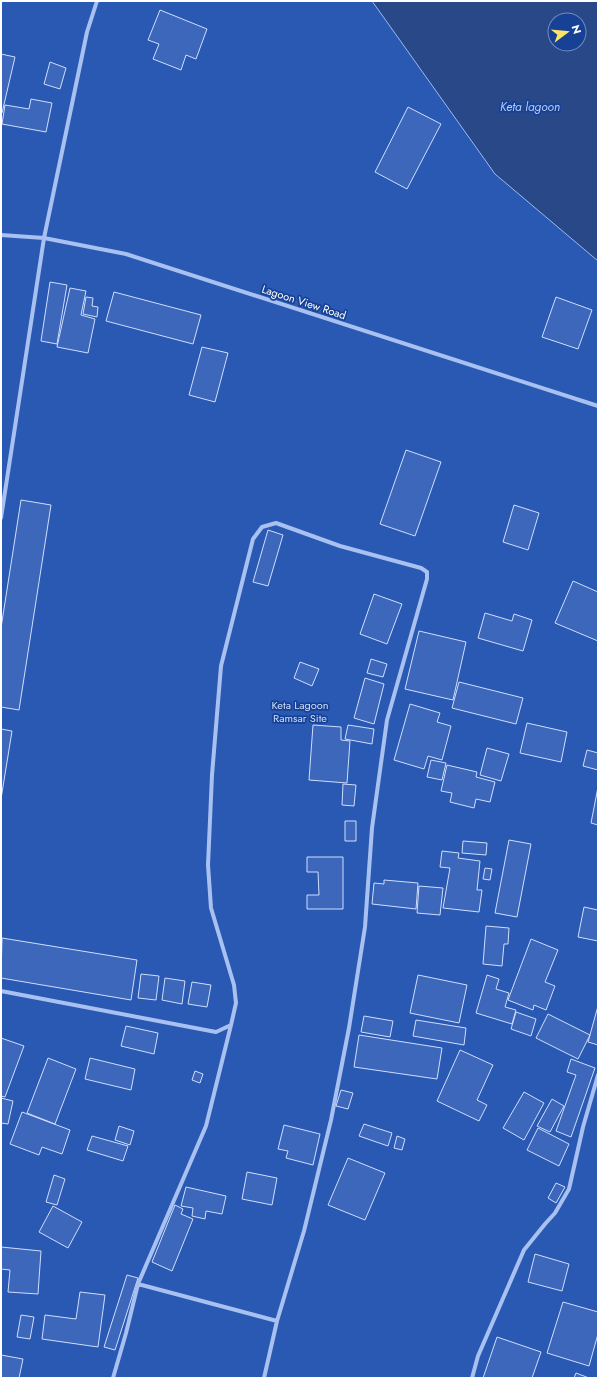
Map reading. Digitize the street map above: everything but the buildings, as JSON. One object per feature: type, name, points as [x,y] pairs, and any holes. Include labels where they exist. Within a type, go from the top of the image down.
[{"type":"street","points":[[1,518],[44,238],[87,32],[97,1]]},
{"type":"street","name":"Lagoon View Road","points":[[1,235],[44,238],[140,259],[598,406]]},
{"type":"street","points":[[113,1378],[138,1284],[206,1126],[236,1003],[234,985],[211,908],[208,865],[212,775],[220,674],[253,539],[262,527],[276,523],[340,546],[421,568],[426,572],[427,579],[386,720],[372,828],[365,927],[349,1028],[331,1120],[304,1231],[276,1321],[264,1378]]},
{"type":"street","points":[[1,991],[216,1032],[231,1025]]},
{"type":"street","points":[[472,1378],[478,1356],[524,1250],[555,1213],[570,1189],[583,1127],[598,1075]]},
{"type":"street","points":[[138,1284],[276,1321]]},
{"type":"green space","name":"Keta Lagoon Ramsar Site","points":[[1,1],[598,1],[598,1378],[1,1378]]},
{"type":"water","name":"Keta lagoon","points":[[372,1],[598,1],[598,261],[495,174]]}]
